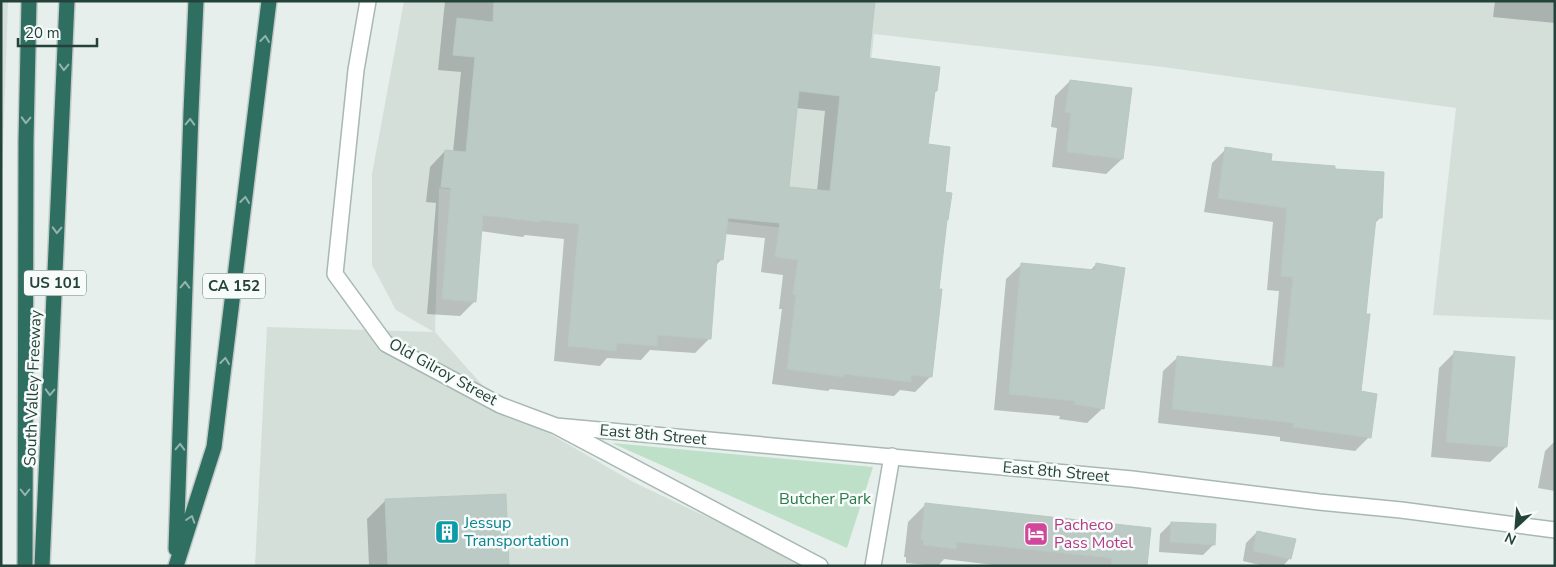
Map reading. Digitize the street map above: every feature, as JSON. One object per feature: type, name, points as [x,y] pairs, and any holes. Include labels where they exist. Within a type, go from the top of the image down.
[{"type":"highway","points":[[25,566],[26,141],[29,1]]},
{"type":"highway","name":"South Valley Freeway","points":[[42,566],[67,1]]},
{"type":"highway","points":[[176,566],[190,112],[196,1]]},
{"type":"highway","name":"CA 152","points":[[176,566],[214,447],[269,1]]},
{"type":"street","name":"Old Gilroy Street","points":[[368,1],[351,108],[335,274],[386,344],[500,405],[556,426],[820,566]]},
{"type":"street","name":"East 8th Street","points":[[556,426],[1132,479],[1555,530]]},
{"type":"street","points":[[873,566],[892,456]]},
{"type":"shaded area","points":[[1,1],[8,1],[1,208]]},
{"type":"shaded area","points":[[404,1],[1555,1],[1555,320],[1433,315],[1456,108],[1163,67],[874,34],[853,236],[439,188],[435,332],[500,405],[635,483],[811,566],[255,566],[267,327],[434,332],[396,310],[372,265],[372,174]]},
{"type":"green space","name":"Butcher Park","points":[[612,443],[873,467],[847,548]]},
{"type":"building","points":[[494,1],[875,1],[869,58],[940,67],[928,144],[950,147],[945,192],[952,193],[939,289],[942,289],[932,377],[911,375],[911,382],[844,374],[844,377],[787,369],[796,295],[793,294],[798,260],[775,257],[780,223],[728,218],[723,260],[717,259],[711,339],[657,335],[657,346],[617,343],[616,351],[568,346],[579,224],[540,220],[540,222],[483,215],[476,302],[442,299],[451,188],[441,187],[445,150],[466,152],[475,57],[453,55],[457,18],[493,22]],"holes":[[[799,91],[840,96],[830,191],[789,187]]]},
{"type":"building","points":[[1070,80],[1132,88],[1123,159],[1067,152],[1071,113],[1065,112]]},
{"type":"building","points":[[1225,147],[1272,154],[1271,161],[1335,166],[1335,169],[1384,172],[1382,218],[1376,218],[1366,314],[1370,314],[1361,391],[1377,394],[1371,438],[1293,427],[1294,423],[1172,409],[1177,356],[1284,368],[1293,277],[1281,276],[1287,208],[1218,198]]},
{"type":"building","points":[[1021,263],[1095,270],[1096,263],[1125,268],[1104,409],[1074,404],[1075,401],[1009,394]]},
{"type":"building","points":[[1454,351],[1515,357],[1507,447],[1446,442]]},
{"type":"building","name":"Jessup Transportation","points":[[506,494],[509,566],[388,566],[385,499]]},
{"type":"building","name":"Pacheco Pass Motel","points":[[925,503],[1151,528],[1147,566],[1111,566],[1112,558],[957,542],[956,549],[923,545],[924,540],[921,540]]},
{"type":"building","points":[[1171,522],[1216,524],[1215,545],[1170,542]]},
{"type":"building","points":[[1257,531],[1296,539],[1291,559],[1253,551]]},
{"type":"place","name":"Jessup Transportation","points":[[447,532]]},
{"type":"place","name":"Pacheco Pass Motel","points":[[1036,534]]}]
